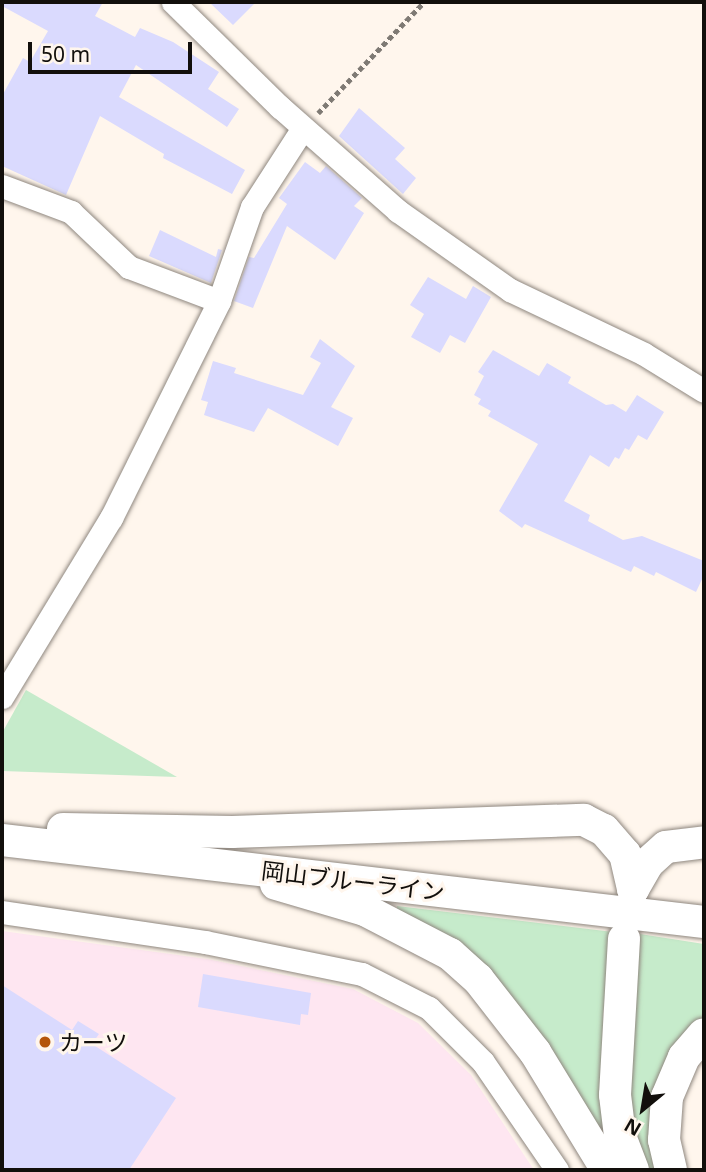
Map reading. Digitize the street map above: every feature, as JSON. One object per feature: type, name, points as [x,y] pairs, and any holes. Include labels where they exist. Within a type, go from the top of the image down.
[{"type":"main road","points":[[2,828],[232,832],[584,820],[604,830],[625,854],[633,889],[648,863],[666,847],[704,842]]},
{"type":"main road","name":"岡山ブルーライン","points":[[2,840],[704,922]]},
{"type":"main road","points":[[228,866],[308,896],[365,911],[450,954],[478,979],[535,1052],[607,1170]]},
{"type":"main road","points":[[624,939],[615,1095],[620,1136],[633,1170]]},
{"type":"main road","points":[[671,1170],[664,1140],[667,1097],[684,1057],[704,1034]]},
{"type":"street","points":[[173,2],[303,128],[398,211],[510,290],[644,354],[704,391]]},
{"type":"street","points":[[2,697],[111,518],[219,302],[252,207],[303,128]]},
{"type":"street","points":[[2,186],[71,212],[129,267],[219,302]]},
{"type":"street","points":[[2,912],[205,942],[362,975],[429,1008],[483,1062],[557,1170]]},
{"type":"path","points":[[303,128],[424,2]]},
{"type":"shaded area","points":[[2,931],[207,959],[353,989],[418,1023],[471,1075],[534,1170],[2,1170]]},
{"type":"green space","points":[[26,690],[177,777],[2,771],[2,733]]},
{"type":"green space","points":[[397,906],[613,932],[603,1015],[604,1140],[397,915]]},
{"type":"green space","points":[[640,934],[704,944],[704,1017],[674,1051],[660,1170],[647,1170],[626,1095]]},
{"type":"building","points":[[2,2],[103,2],[95,16],[135,37],[140,28],[173,42],[219,72],[208,89],[239,109],[227,127],[136,65],[119,97],[245,170],[232,194],[163,158],[164,154],[100,116],[66,195],[2,166],[2,96],[23,58],[30,62],[48,31],[2,6]]},
{"type":"building","points":[[209,2],[256,2],[233,25]]},
{"type":"building","points":[[359,108],[405,148],[395,159],[416,178],[403,194],[339,136]]},
{"type":"building","points":[[305,162],[320,173],[326,166],[362,198],[354,206],[364,213],[335,260],[287,226],[253,308],[234,301],[249,257],[254,258],[287,204],[279,198]]},
{"type":"building","points":[[160,230],[216,257],[218,249],[222,250],[211,283],[149,256]]},
{"type":"building","points":[[428,277],[466,299],[473,286],[491,297],[465,343],[450,335],[440,353],[411,337],[424,314],[410,305]]},
{"type":"building","points":[[320,339],[355,366],[331,407],[353,418],[338,446],[268,408],[254,432],[204,415],[208,402],[201,400],[213,361],[236,368],[234,373],[303,395],[321,363],[310,357]]},
{"type":"building","points":[[493,350],[539,376],[547,363],[571,377],[568,383],[606,405],[613,404],[626,412],[637,395],[664,412],[647,440],[638,435],[629,450],[625,448],[619,459],[615,457],[609,467],[590,455],[564,501],[590,515],[588,521],[623,540],[642,536],[704,561],[704,575],[696,592],[656,572],[654,576],[634,566],[631,572],[525,524],[522,528],[499,511],[538,444],[488,416],[491,411],[478,404],[481,399],[474,395],[484,376],[478,372]]},
{"type":"building","points":[[203,974],[311,993],[308,1015],[301,1014],[300,1025],[198,1007]]},
{"type":"building","name":"カーツ","points":[[2,985],[72,1030],[78,1021],[99,1034],[92,1044],[176,1098],[129,1170],[2,1170]]},
{"type":"place","name":"カーツ","points":[[45,1042]]}]
